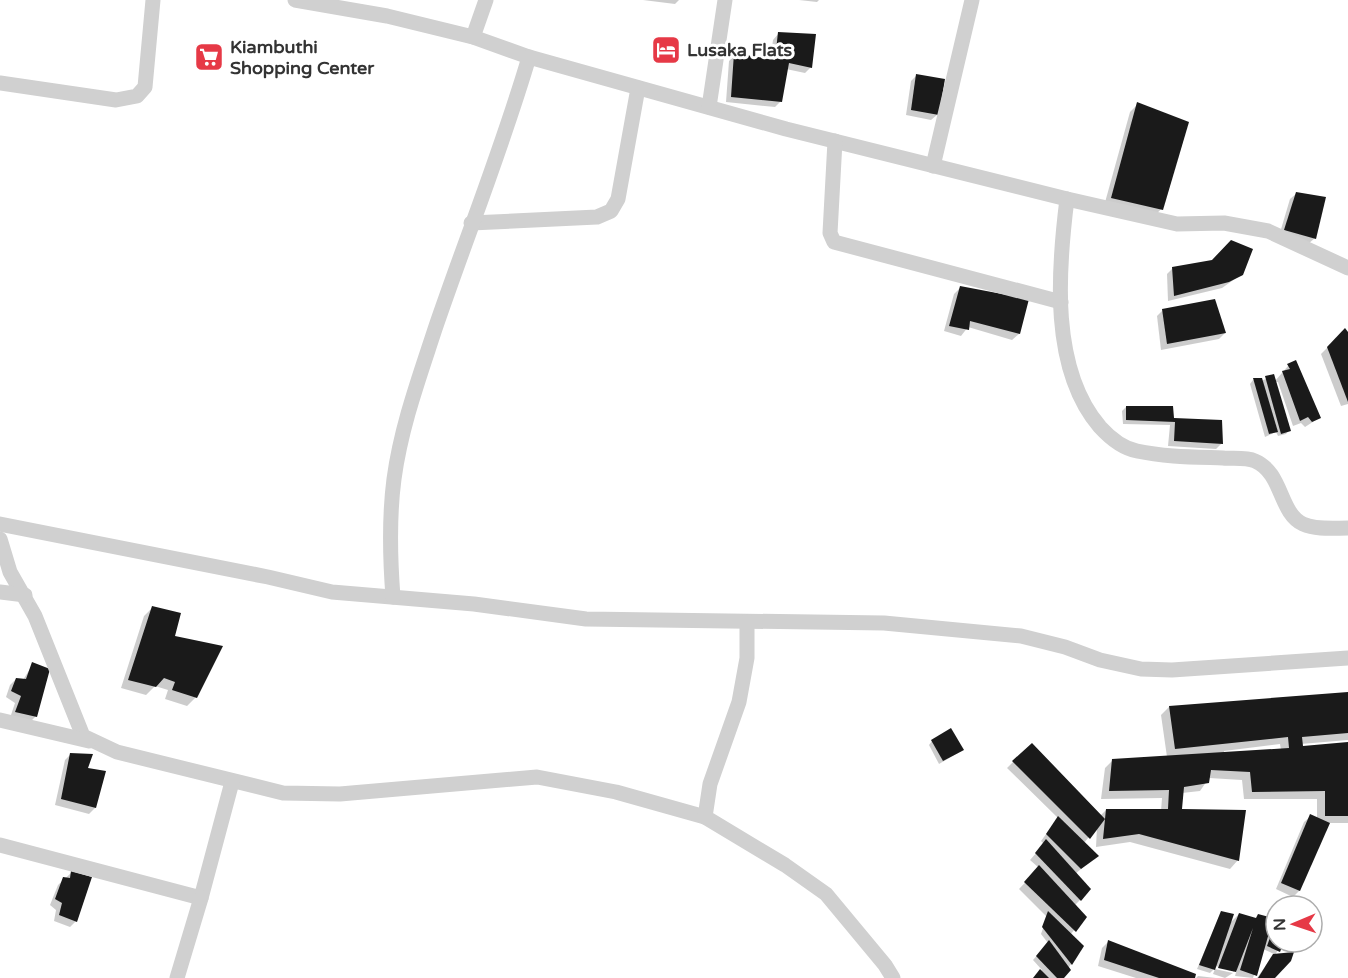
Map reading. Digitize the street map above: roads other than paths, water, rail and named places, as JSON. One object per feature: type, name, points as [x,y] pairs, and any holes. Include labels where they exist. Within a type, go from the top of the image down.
[{"type":"street","points":[[0,83],[116,100],[138,96],[145,87],[153,0]]},
{"type":"street","points":[[295,0],[387,16],[472,37],[529,57],[638,88],[1067,199],[1177,224],[1224,223],[1268,231],[1348,268]]},
{"type":"street","points":[[472,37],[486,0]]},
{"type":"street","points":[[709,107],[724,0]]},
{"type":"street","points":[[933,165],[972,0]]},
{"type":"street","points":[[393,597],[390,558],[394,479],[410,403],[471,223],[511,120],[529,57]]},
{"type":"street","points":[[471,223],[597,217],[611,211],[618,199],[638,88]]},
{"type":"street","points":[[836,141],[830,233],[834,242],[1060,302]]},
{"type":"street","points":[[1067,199],[1060,252],[1060,302],[1069,366],[1078,394],[1092,418],[1111,439],[1134,451],[1252,460],[1270,472],[1290,513],[1302,524],[1317,528],[1348,528]]},
{"type":"street","points":[[0,524],[268,577],[332,592],[474,604],[586,619],[884,623],[1021,636],[1065,647],[1100,660],[1141,669],[1172,670],[1348,658]]},
{"type":"street","points":[[0,539],[10,572],[25,595],[47,643],[83,736],[89,741]]},
{"type":"street","points":[[0,592],[25,595]]},
{"type":"street","points":[[705,817],[710,784],[739,702],[747,658],[747,622]]},
{"type":"street","points":[[0,720],[89,741],[117,752],[232,782],[283,793],[340,794],[537,777],[616,792],[705,817],[785,865],[826,894],[885,965],[893,978]]},
{"type":"street","points":[[177,978],[232,782]]},
{"type":"street","points":[[0,845],[201,898]]},
{"type":"place","name":"Lusaka Flats","points":[[666,50]]},
{"type":"place","name":"Kiambuthi Shopping Center","points":[[209,57]]}]
